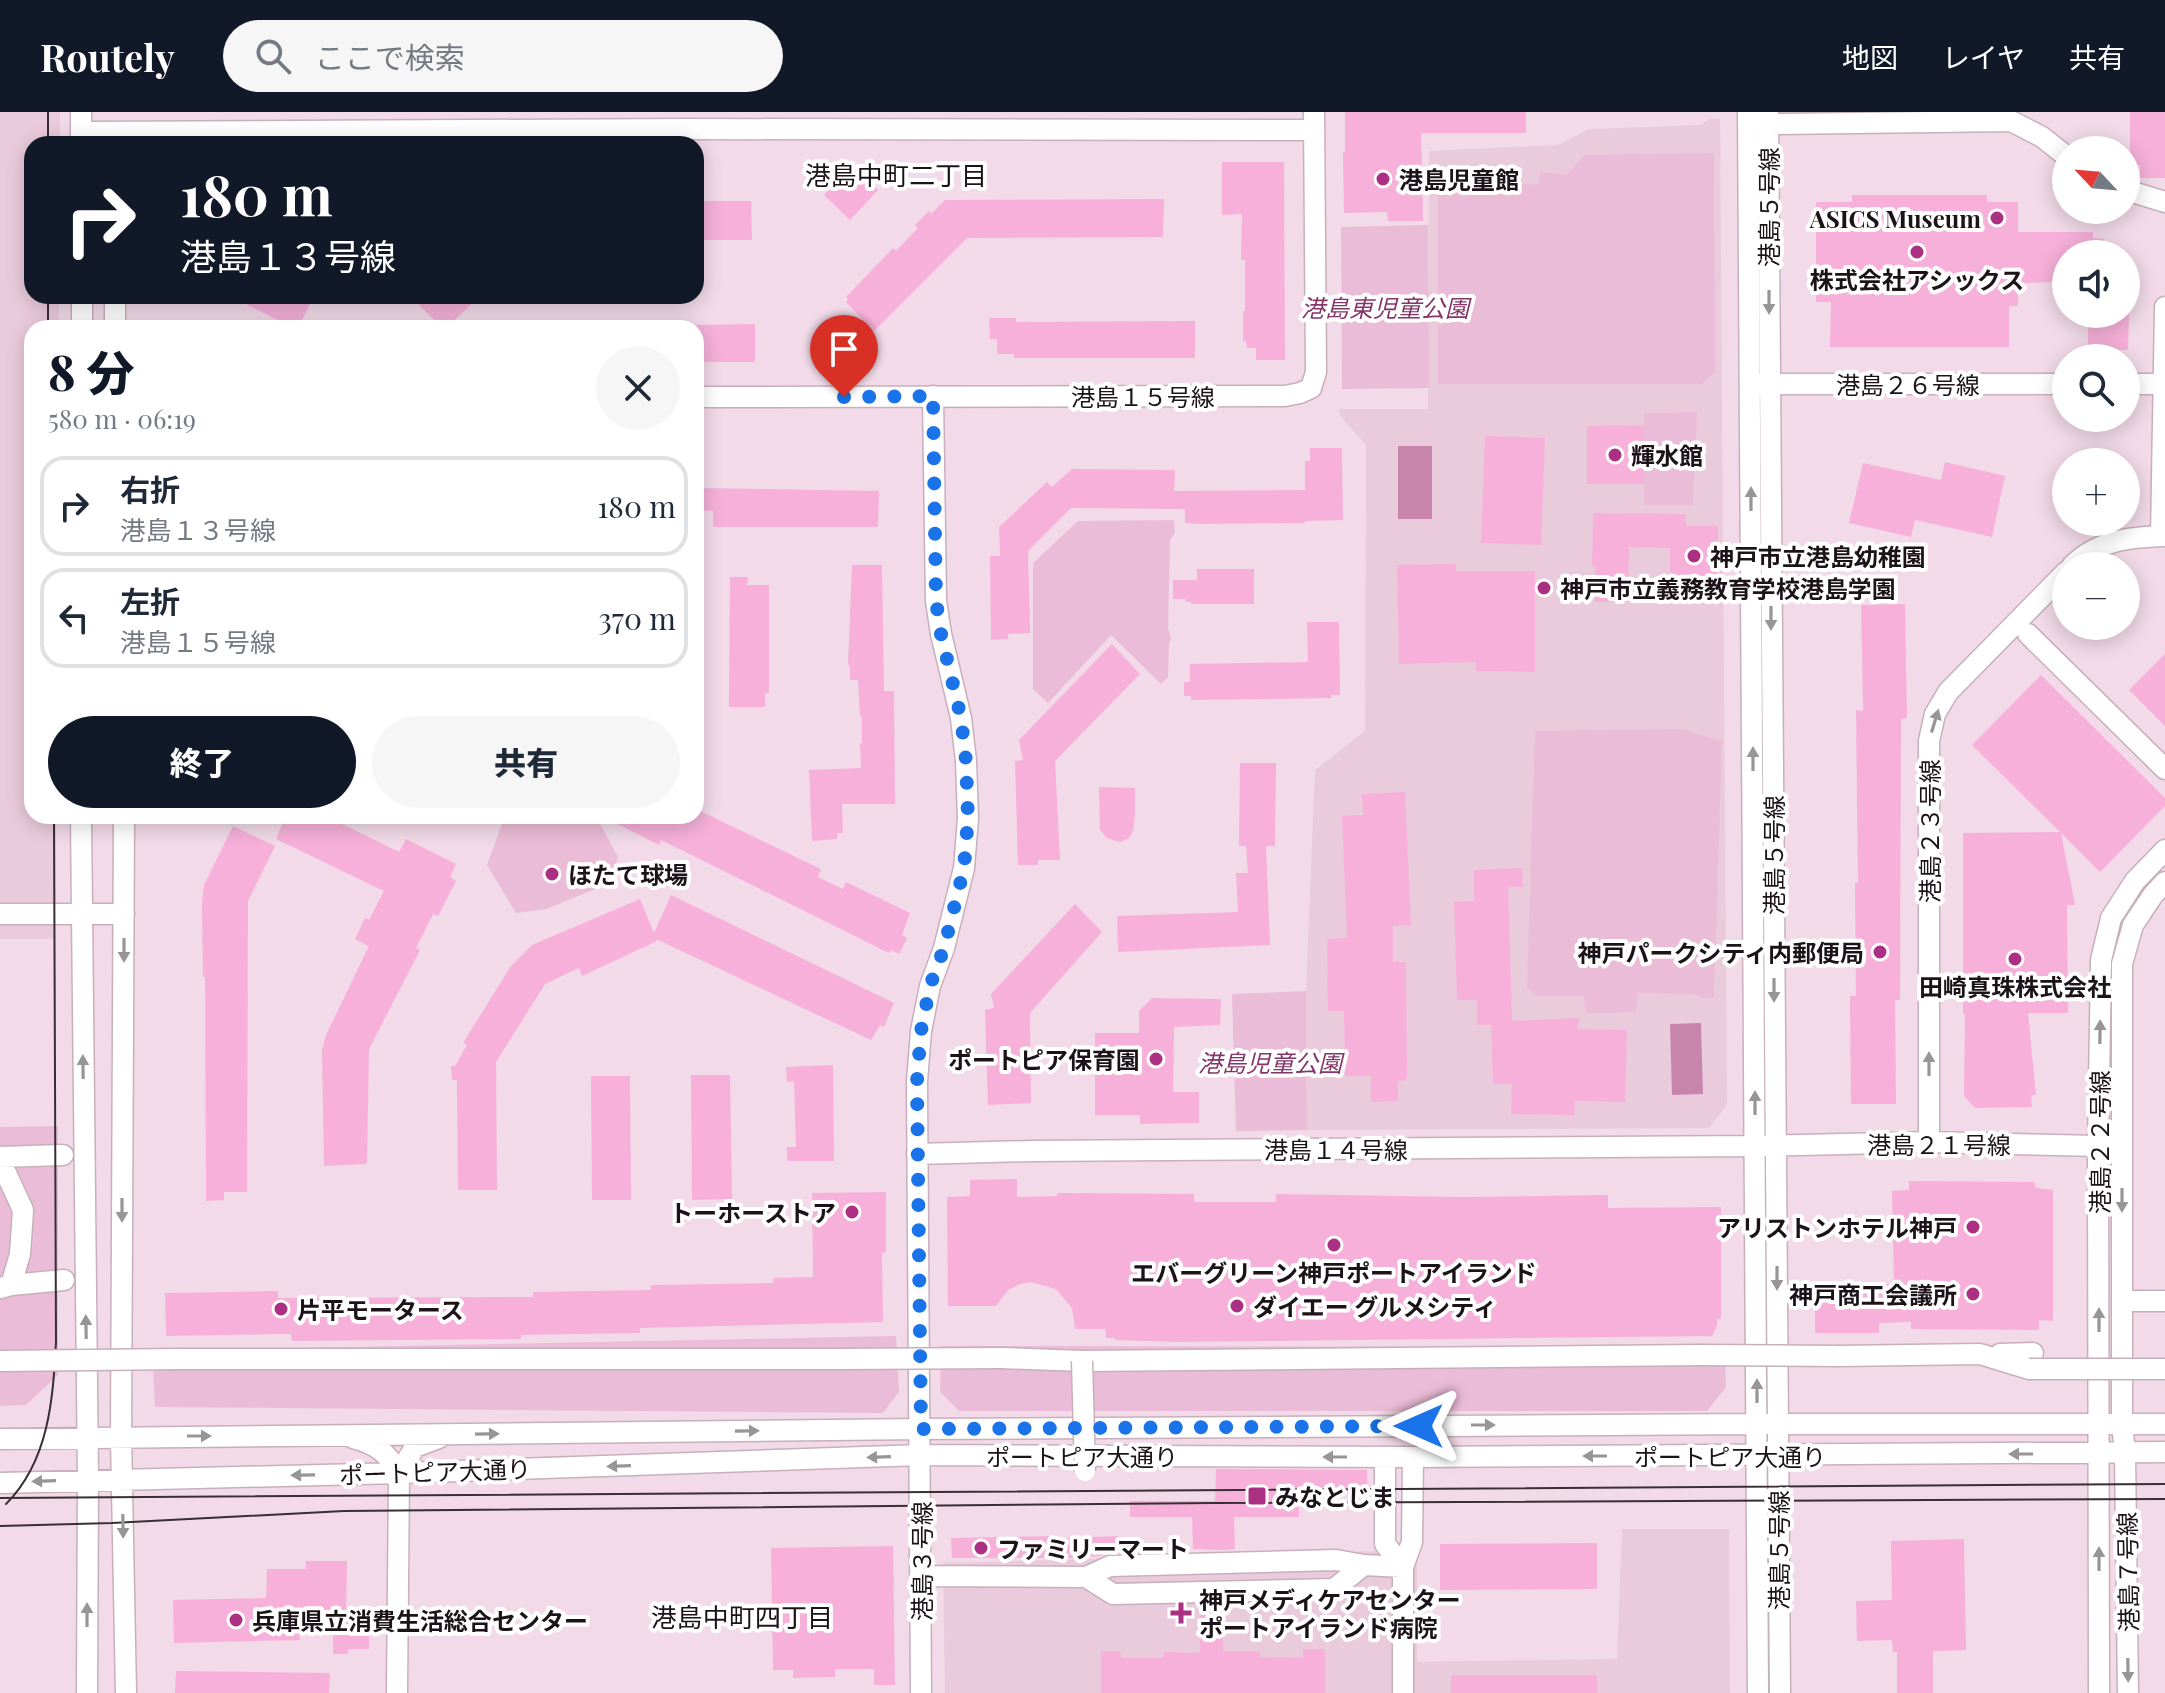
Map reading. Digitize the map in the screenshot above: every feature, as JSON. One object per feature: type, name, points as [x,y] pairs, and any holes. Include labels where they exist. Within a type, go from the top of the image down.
[{"type":"street","name":"港島５号線","points":[[1748,112],[1760,384],[1767,1424],[1780,1693]]},
{"type":"street","name":"港島５号線","points":[[1760,384],[1768,118]]},
{"type":"street","points":[[1768,118],[2011,121],[2052,145]]},
{"type":"street","points":[[81,129],[685,120],[1314,121]]},
{"type":"street","name":"港島１５号線","points":[[704,397],[1285,396],[1300,393],[1311,388],[1316,372],[1314,121]]},
{"type":"street","points":[[2140,194],[2165,202]]},
{"type":"street","points":[[2089,552],[2100,545],[2121,539],[2163,536],[2165,307]]},
{"type":"street","name":"港島２６号線","points":[[1760,384],[2052,384]]},
{"type":"street","points":[[2140,384],[2164,384]]},
{"type":"street","name":"港島３号線","points":[[921,1693],[917,1081],[921,1031],[930,986],[944,948],[964,868],[968,818],[961,718],[936,601],[933,396]]},
{"type":"street","name":"港島２３号線","points":[[1929,1142],[1929,741],[1935,714],[1948,692],[2052,586]]},
{"type":"street","points":[[2028,634],[2165,769]]},
{"type":"street","points":[[81,824],[88,1480],[87,1693]]},
{"type":"street","points":[[124,824],[121,1437],[126,1693]]},
{"type":"street","name":"港島２２号線","points":[[2099,1454],[2101,960],[2111,918],[2135,881],[2165,850]]},
{"type":"street","name":"港島２２号線","points":[[2125,1452],[2122,1425],[2122,964],[2133,925],[2165,882]]},
{"type":"street","points":[[0,914],[124,914]]},
{"type":"street","name":"港島２１号線","points":[[1766,1145],[1929,1142],[2122,1144]]},
{"type":"street","name":"港島１４号線","points":[[917,1154],[1766,1145]]},
{"type":"street","points":[[0,1157],[63,1155]]},
{"type":"street","points":[[0,1170],[6,1173],[23,1210],[20,1254],[5,1286]]},
{"type":"street","points":[[5,1286],[64,1280]]},
{"type":"street","points":[[2122,1301],[2165,1301]]},
{"type":"street","points":[[0,1361],[1001,1358],[1082,1361],[1980,1354],[2031,1361],[2165,1369]]},
{"type":"street","points":[[1082,1361],[1085,1471]]},
{"type":"street","name":"ポートピア大通り","points":[[0,1439],[921,1429],[2165,1424]]},
{"type":"street","points":[[397,1693],[399,1473],[415,1447],[448,1434]]},
{"type":"street","points":[[339,1435],[367,1441],[388,1455],[399,1473]]},
{"type":"street","name":"港島７号線","points":[[2125,1452],[2128,1693]]},
{"type":"street","name":"ポートピア大通り","points":[[0,1483],[921,1455],[1413,1457],[2165,1452]]},
{"type":"street","name":"港島７号線","points":[[2099,1454],[2099,1693]]},
{"type":"street","name":"港島５号線","points":[[1758,1693],[1768,1455]]},
{"type":"street","points":[[1385,1457],[1385,1544],[1403,1567]]},
{"type":"street","points":[[1403,1693],[1403,1567],[1412,1542],[1413,1457]]},
{"type":"street","points":[[921,1576],[1086,1577],[1110,1566],[1336,1560],[1403,1567]]},
{"type":"street","points":[[1086,1577],[1113,1594],[1334,1589],[1364,1565]]},
{"type":"shaded area","points":[[0,112],[60,112],[60,136],[24,136],[24,304],[59,304],[58,320],[24,320],[24,824],[56,824],[55,939],[0,939]]},
{"type":"shaded area","name":"神戸市立義務教育学校港島学園","points":[[1709,119],[1720,119],[1727,1105],[1709,1128],[1307,1130],[1306,991],[1315,770],[1365,731],[1366,445],[1340,416],[1339,409],[1428,409],[1429,151],[1558,145],[1589,129],[1701,125]]},
{"type":"shaded area","points":[[1398,446],[1432,446],[1432,519],[1398,519]]},
{"type":"shaded area","points":[[1701,1023],[1703,1094],[1672,1095],[1670,1024]]},
{"type":"shaded area","name":"神戸メディケアセンター ポートアイランド病院","points":[[1622,1529],[1729,1529],[1730,1693],[945,1693],[943,1563],[1417,1550],[1417,1662],[1617,1659]]},
{"type":"green space","points":[[1714,153],[1715,372],[1702,384],[1438,384],[1438,187],[1539,184],[1540,172],[1567,175],[1584,155]]},
{"type":"green space","name":"港島東児童公園","points":[[1428,225],[1429,388],[1342,389],[1341,227]]},
{"type":"green space","points":[[1697,412],[1693,505],[1644,505],[1644,413]]},
{"type":"green space","points":[[1174,520],[1175,533],[1170,540],[1168,628],[1171,639],[1168,677],[1161,684],[1111,635],[1048,703],[1033,689],[1033,563],[1078,521]]},
{"type":"green space","points":[[1681,729],[1722,741],[1714,998],[1694,994],[1638,993],[1636,1012],[1586,1013],[1584,996],[1537,996],[1527,987],[1535,731]]},
{"type":"green space","name":"ほたて球場","points":[[502,824],[600,824],[618,857],[608,884],[546,909],[516,913],[487,865]]},
{"type":"green space","name":"港島児童公園","points":[[1306,991],[1307,1130],[1236,1131],[1232,994]]},
{"type":"green space","points":[[58,1126],[58,1375],[26,1405],[0,1406],[0,1127]]},
{"type":"green space","points":[[896,1336],[899,1392],[883,1413],[155,1407],[152,1351]]},
{"type":"green space","points":[[941,1346],[1725,1347],[1726,1387],[1707,1411],[959,1411],[940,1392]]},
{"type":"building","points":[[1345,112],[1526,112],[1526,133],[1421,133],[1423,221],[1388,221],[1387,212],[1344,213]]},
{"type":"building","points":[[2130,112],[2165,112],[2165,178],[2140,178],[2140,136],[2130,136]]},
{"type":"building","points":[[1222,162],[1284,162],[1285,360],[1256,360],[1256,348],[1247,348],[1246,341],[1243,341],[1245,260],[1241,260],[1242,214],[1222,215]]},
{"type":"building","points":[[852,165],[878,190],[850,220],[824,195]]},
{"type":"building","name":"株式会社アシックス","points":[[1852,195],[1987,195],[1987,202],[2018,202],[2018,232],[2093,232],[2093,238],[2104,240],[2052,240],[2052,282],[2018,283],[2018,306],[2009,306],[2009,347],[1830,347],[1831,302],[1816,302],[1816,202],[1852,202]]},
{"type":"building","points":[[1164,199],[1163,237],[967,238],[874,331],[846,302],[846,297],[893,248],[896,251],[918,228],[915,225],[945,200]]},
{"type":"building","points":[[704,201],[751,201],[752,240],[704,240]]},
{"type":"building","points":[[246,304],[310,304],[302,320],[277,320]]},
{"type":"building","points":[[418,304],[472,304],[454,320],[434,320]]},
{"type":"building","points":[[989,318],[1016,318],[1016,322],[1195,321],[1195,358],[1014,358],[1014,354],[997,354],[997,339],[990,339]]},
{"type":"building","points":[[755,324],[755,362],[704,362],[704,325]]},
{"type":"building","points":[[2088,328],[2129,328],[2128,344],[2088,344]]},
{"type":"building","name":"輝水館","points":[[1644,425],[1644,484],[1587,484],[1587,426]]},
{"type":"building","points":[[1485,436],[1545,438],[1541,545],[1481,543]]},
{"type":"building","points":[[1310,448],[1342,448],[1343,520],[1193,524],[1185,523],[1185,509],[1071,508],[1028,551],[1030,633],[1008,634],[1008,639],[991,640],[990,556],[1000,556],[999,527],[1047,482],[1052,487],[1072,469],[1175,470],[1174,491],[1305,490],[1305,461],[1310,461]]},
{"type":"building","points":[[1945,462],[2005,476],[1992,537],[1915,520],[1911,537],[1849,523],[1863,463],[1941,480]]},
{"type":"building","points":[[704,488],[879,491],[878,527],[713,527],[713,511],[704,510]]},
{"type":"building","name":"神戸市立港島幼稚園","points":[[1593,513],[1686,514],[1686,526],[1718,526],[1717,590],[1670,590],[1670,548],[1629,547],[1628,602],[1595,602]]},
{"type":"building","points":[[1456,564],[1456,571],[1535,571],[1535,672],[1476,671],[1476,662],[1399,664],[1397,565]]},
{"type":"building","points":[[852,565],[882,565],[884,691],[894,691],[895,804],[842,804],[843,833],[837,833],[837,839],[812,841],[809,770],[861,768],[862,716],[858,680],[850,680],[848,665]]},
{"type":"building","points":[[1197,569],[1254,569],[1254,604],[1191,604],[1186,599],[1173,599],[1173,580],[1197,580]]},
{"type":"building","points":[[730,577],[748,577],[747,585],[769,585],[769,693],[765,693],[765,707],[729,707]]},
{"type":"building","points":[[1905,604],[1907,718],[1901,719],[1900,1000],[1895,1000],[1896,1104],[1851,1104],[1850,996],[1856,996],[1855,883],[1858,883],[1856,710],[1863,711],[1861,605]]},
{"type":"building","points":[[1307,622],[1339,622],[1340,695],[1331,695],[1332,698],[1191,700],[1191,696],[1184,696],[1184,682],[1190,682],[1190,664],[1308,662]]},
{"type":"building","points":[[1112,644],[1140,674],[1055,761],[1060,860],[1038,860],[1038,865],[1018,865],[1015,761],[1023,760],[1019,740]]},
{"type":"building","points":[[2165,654],[2165,726],[2129,690]]},
{"type":"building","points":[[2041,675],[2165,798],[2165,806],[2100,872],[2061,833],[2075,905],[2067,905],[2068,1013],[2028,1013],[2036,1095],[2031,1095],[2032,1107],[1975,1108],[1964,1096],[1963,833],[2060,832],[1972,745]]},
{"type":"building","points":[[1240,763],[1276,763],[1275,846],[1266,846],[1270,945],[1118,952],[1117,916],[1238,912],[1236,873],[1248,873],[1246,846],[1239,846]]},
{"type":"building","points":[[1099,787],[1135,788],[1133,831],[1128,839],[1119,842],[1107,838],[1100,830]]},
{"type":"building","points":[[1405,792],[1411,925],[1393,926],[1393,962],[1406,962],[1407,1079],[1398,1082],[1398,1101],[1371,1102],[1371,1076],[1345,1076],[1344,1011],[1328,1011],[1327,939],[1347,938],[1342,816],[1363,815],[1362,794]]},
{"type":"building","points":[[704,813],[821,869],[818,877],[843,889],[846,882],[910,913],[902,935],[907,938],[899,954],[892,950],[889,953],[661,840],[659,845],[617,824],[704,824]]},
{"type":"building","points":[[283,824],[342,824],[399,852],[406,839],[456,864],[450,877],[456,881],[438,916],[433,914],[416,948],[420,950],[369,1049],[367,1164],[324,1166],[322,1050],[326,1035],[369,946],[355,939],[384,891],[276,839]]},
{"type":"building","points":[[233,826],[275,846],[248,901],[247,1192],[224,1192],[224,1200],[206,1201],[202,903],[204,885]]},
{"type":"building","points":[[1522,868],[1523,887],[1508,887],[1512,1021],[1579,1018],[1578,1029],[1627,1030],[1625,1102],[1575,1101],[1574,1115],[1511,1114],[1512,1084],[1493,1084],[1491,1025],[1477,1025],[1477,1000],[1457,1000],[1454,902],[1474,901],[1474,870]]},
{"type":"building","points":[[671,895],[894,1003],[884,1027],[880,1025],[871,1040],[656,939],[582,976],[579,968],[545,984],[496,1062],[497,1190],[458,1190],[457,1080],[452,1080],[451,1066],[455,1066],[467,1045],[463,1043],[511,966],[532,945],[640,899],[654,933]]},
{"type":"building","points":[[1075,904],[1102,932],[1030,1013],[1031,1103],[988,1105],[985,1010],[994,1008],[991,994]]},
{"type":"building","name":"ポートピア保育園","points":[[1152,998],[1221,999],[1220,1025],[1174,1027],[1173,1092],[1199,1092],[1199,1123],[1140,1124],[1140,1115],[1095,1115],[1095,1033],[1139,1033],[1139,1011]]},
{"type":"building","points":[[833,1065],[834,1161],[787,1161],[787,1147],[796,1147],[794,1081],[787,1082],[786,1067]]},
{"type":"building","points":[[691,1075],[730,1075],[732,1199],[692,1200]]},
{"type":"building","points":[[591,1076],[630,1076],[631,1200],[592,1200]]},
{"type":"building","name":"エバーグリーン神戸ポートアイランド","points":[[1017,1179],[1017,1197],[1057,1196],[1057,1193],[1194,1194],[1194,1202],[1276,1202],[1276,1194],[1463,1197],[1608,1195],[1608,1208],[1721,1207],[1721,1319],[1717,1319],[1712,1336],[1177,1342],[1115,1340],[1106,1338],[1106,1329],[1075,1329],[1072,1308],[1056,1289],[1031,1282],[1008,1290],[996,1306],[948,1306],[947,1197],[970,1196],[970,1180]]},
{"type":"building","points":[[1909,1181],[2034,1182],[2036,1188],[2053,1190],[2053,1321],[2039,1320],[2039,1330],[1911,1329],[1911,1322],[1879,1323],[1879,1333],[1815,1333],[1815,1284],[1894,1284],[1892,1191],[1909,1190]]},
{"type":"building","points":[[886,1192],[886,1252],[882,1253],[883,1322],[640,1328],[640,1333],[521,1335],[521,1339],[292,1341],[291,1334],[166,1336],[165,1293],[278,1291],[278,1298],[533,1297],[533,1292],[651,1290],[651,1285],[773,1283],[774,1278],[813,1277],[812,1193]]},
{"type":"building","points":[[1216,1469],[1367,1470],[1367,1491],[1299,1491],[1299,1517],[1234,1517],[1235,1549],[1193,1549],[1192,1517],[1130,1517],[1130,1501],[1215,1501]]},
{"type":"building","points":[[1121,1536],[1121,1553],[1071,1558],[952,1558],[951,1538]]},
{"type":"building","points":[[1964,1539],[1966,1650],[1933,1651],[1933,1693],[1897,1693],[1897,1652],[1893,1652],[1892,1640],[1857,1641],[1856,1601],[1892,1600],[1891,1541]]},
{"type":"building","points":[[1597,1543],[1597,1589],[1440,1590],[1440,1544]]},
{"type":"building","points":[[893,1546],[895,1685],[874,1685],[874,1669],[835,1669],[835,1677],[793,1678],[793,1670],[773,1670],[771,1548]]},
{"type":"building","points":[[306,1561],[347,1561],[346,1614],[369,1614],[369,1649],[348,1649],[348,1654],[333,1654],[333,1635],[299,1635],[300,1640],[174,1643],[173,1600],[266,1598],[267,1569],[306,1569]]},
{"type":"building","points":[[1224,1604],[1223,1651],[1260,1651],[1260,1657],[1303,1658],[1303,1649],[1325,1649],[1325,1693],[1101,1693],[1101,1651],[1120,1651],[1121,1658],[1163,1658],[1164,1652],[1200,1653],[1200,1605]]},
{"type":"building","points":[[176,1671],[330,1673],[329,1693],[175,1693]]},
{"type":"building","points":[[1451,1675],[1597,1675],[1597,1693],[1451,1693]]},
{"type":"tram line","points":[[48,112],[48,136]]},
{"type":"tram line","points":[[48,304],[48,320]]},
{"type":"tram line","points":[[6,1504],[32,1469],[40,1449],[50,1407],[55,1364],[54,824]]},
{"type":"tram line","points":[[0,1498],[2165,1484]]},
{"type":"tram line","points":[[0,1526],[344,1511],[2165,1499]]},
{"type":"place","name":"港島児童館","points":[[1383,179]]},
{"type":"place","name":"ASICS Museum","points":[[1997,218]]},
{"type":"place","name":"株式会社アシックス","points":[[1917,252]]},
{"type":"place","name":"輝水館","points":[[1615,455]]},
{"type":"place","name":"神戸市立港島幼稚園","points":[[1694,556]]},
{"type":"place","name":"神戸市立義務教育学校港島学園","points":[[1544,588]]},
{"type":"place","name":"ほたて球場","points":[[552,874]]},
{"type":"place","name":"神戸パークシティ内郵便局","points":[[1880,952]]},
{"type":"place","name":"田崎真珠株式会社","points":[[2015,959]]},
{"type":"place","name":"ポートピア保育園","points":[[1156,1059]]},
{"type":"place","name":"トーホーストア","points":[[852,1212]]},
{"type":"place","name":"アリストンホテル神戸","points":[[1973,1227]]},
{"type":"place","name":"エバーグリーン神戸ポートアイランド","points":[[1334,1245]]},
{"type":"place","name":"神戸商工会議所","points":[[1973,1294]]},
{"type":"place","name":"ダイエー グルメシティ","points":[[1237,1306]]},
{"type":"place","name":"片平モータース","points":[[281,1309]]},
{"type":"place","name":"みなとじま","points":[[1257,1496]]},
{"type":"place","name":"ファミリーマート","points":[[981,1548]]},
{"type":"place","name":"神戸メディケアセンター ポートアイランド病院","points":[[1181,1613]]},
{"type":"place","name":"兵庫県立消費生活総合センター","points":[[236,1620]]},
{"type":"district","name":"港島中町二丁目","points":[[896,174]]},
{"type":"district","name":"港島中町四丁目","points":[[742,1616]]},
{"type":"route","points":[[844,397],[933,396],[936,601],[961,718],[966,761],[968,818],[964,868],[944,948],[930,986],[921,1031],[917,1081],[921,1429],[1419,1426]]}]
